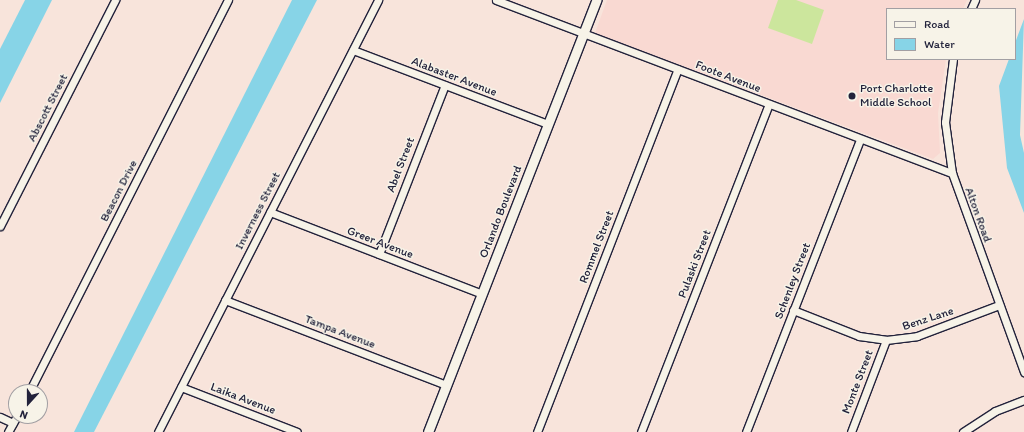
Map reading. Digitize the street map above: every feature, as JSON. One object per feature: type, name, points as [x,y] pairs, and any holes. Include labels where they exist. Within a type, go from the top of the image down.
[{"type":"street","name":"Abscott Street","points":[[0,226],[115,0]]},
{"type":"street","name":"Beacon Drive","points":[[33,384],[227,0]]},
{"type":"street","name":"Inverness Street","points":[[158,432],[378,0]]},
{"type":"street","name":"Foote Avenue","points":[[496,0],[952,173]]},
{"type":"street","name":"Orlando Boulevard","points":[[428,432],[596,0]]},
{"type":"street","name":"Alabaster Avenue","points":[[353,50],[548,124]]},
{"type":"street","name":"Alton Road","points":[[953,60],[945,114],[952,173],[1024,372]]},
{"type":"street","name":"Rommel Street","points":[[537,432],[678,69]]},
{"type":"street","name":"Abel Street","points":[[379,254],[444,85]]},
{"type":"street","name":"Pulaski Street","points":[[641,432],[769,104]]},
{"type":"street","name":"Schenley Street","points":[[746,432],[860,139]]},
{"type":"street","name":"Greer Avenue","points":[[270,212],[482,294]]},
{"type":"street","name":"Tampa Avenue","points":[[226,300],[446,385]]},
{"type":"street","name":"Benz Lane","points":[[793,310],[859,336],[886,340],[917,336],[999,305]]},
{"type":"street","name":"Monte Street","points":[[851,432],[886,340]]},
{"type":"street","name":"Laika Avenue","points":[[181,387],[297,432]]},
{"type":"street","points":[[963,432],[995,411],[1024,400]]},
{"type":"shaded area","name":"Port Charlotte Middle School","points":[[607,0],[967,0],[963,8],[886,8],[886,60],[946,60],[938,113],[940,153],[933,159],[595,33]]},
{"type":"green space","points":[[778,0],[796,0],[824,10],[812,44],[768,28]]},
{"type":"water","points":[[25,0],[52,0],[0,103],[0,49]]},
{"type":"water","points":[[292,0],[317,0],[94,432],[74,432]]},
{"type":"water","points":[[1024,19],[1020,135],[1024,153],[1024,213],[1007,168],[999,86],[1009,60],[1016,60],[1016,40]]},
{"type":"place","name":"Port Charlotte Middle School","points":[[852,96]]}]
